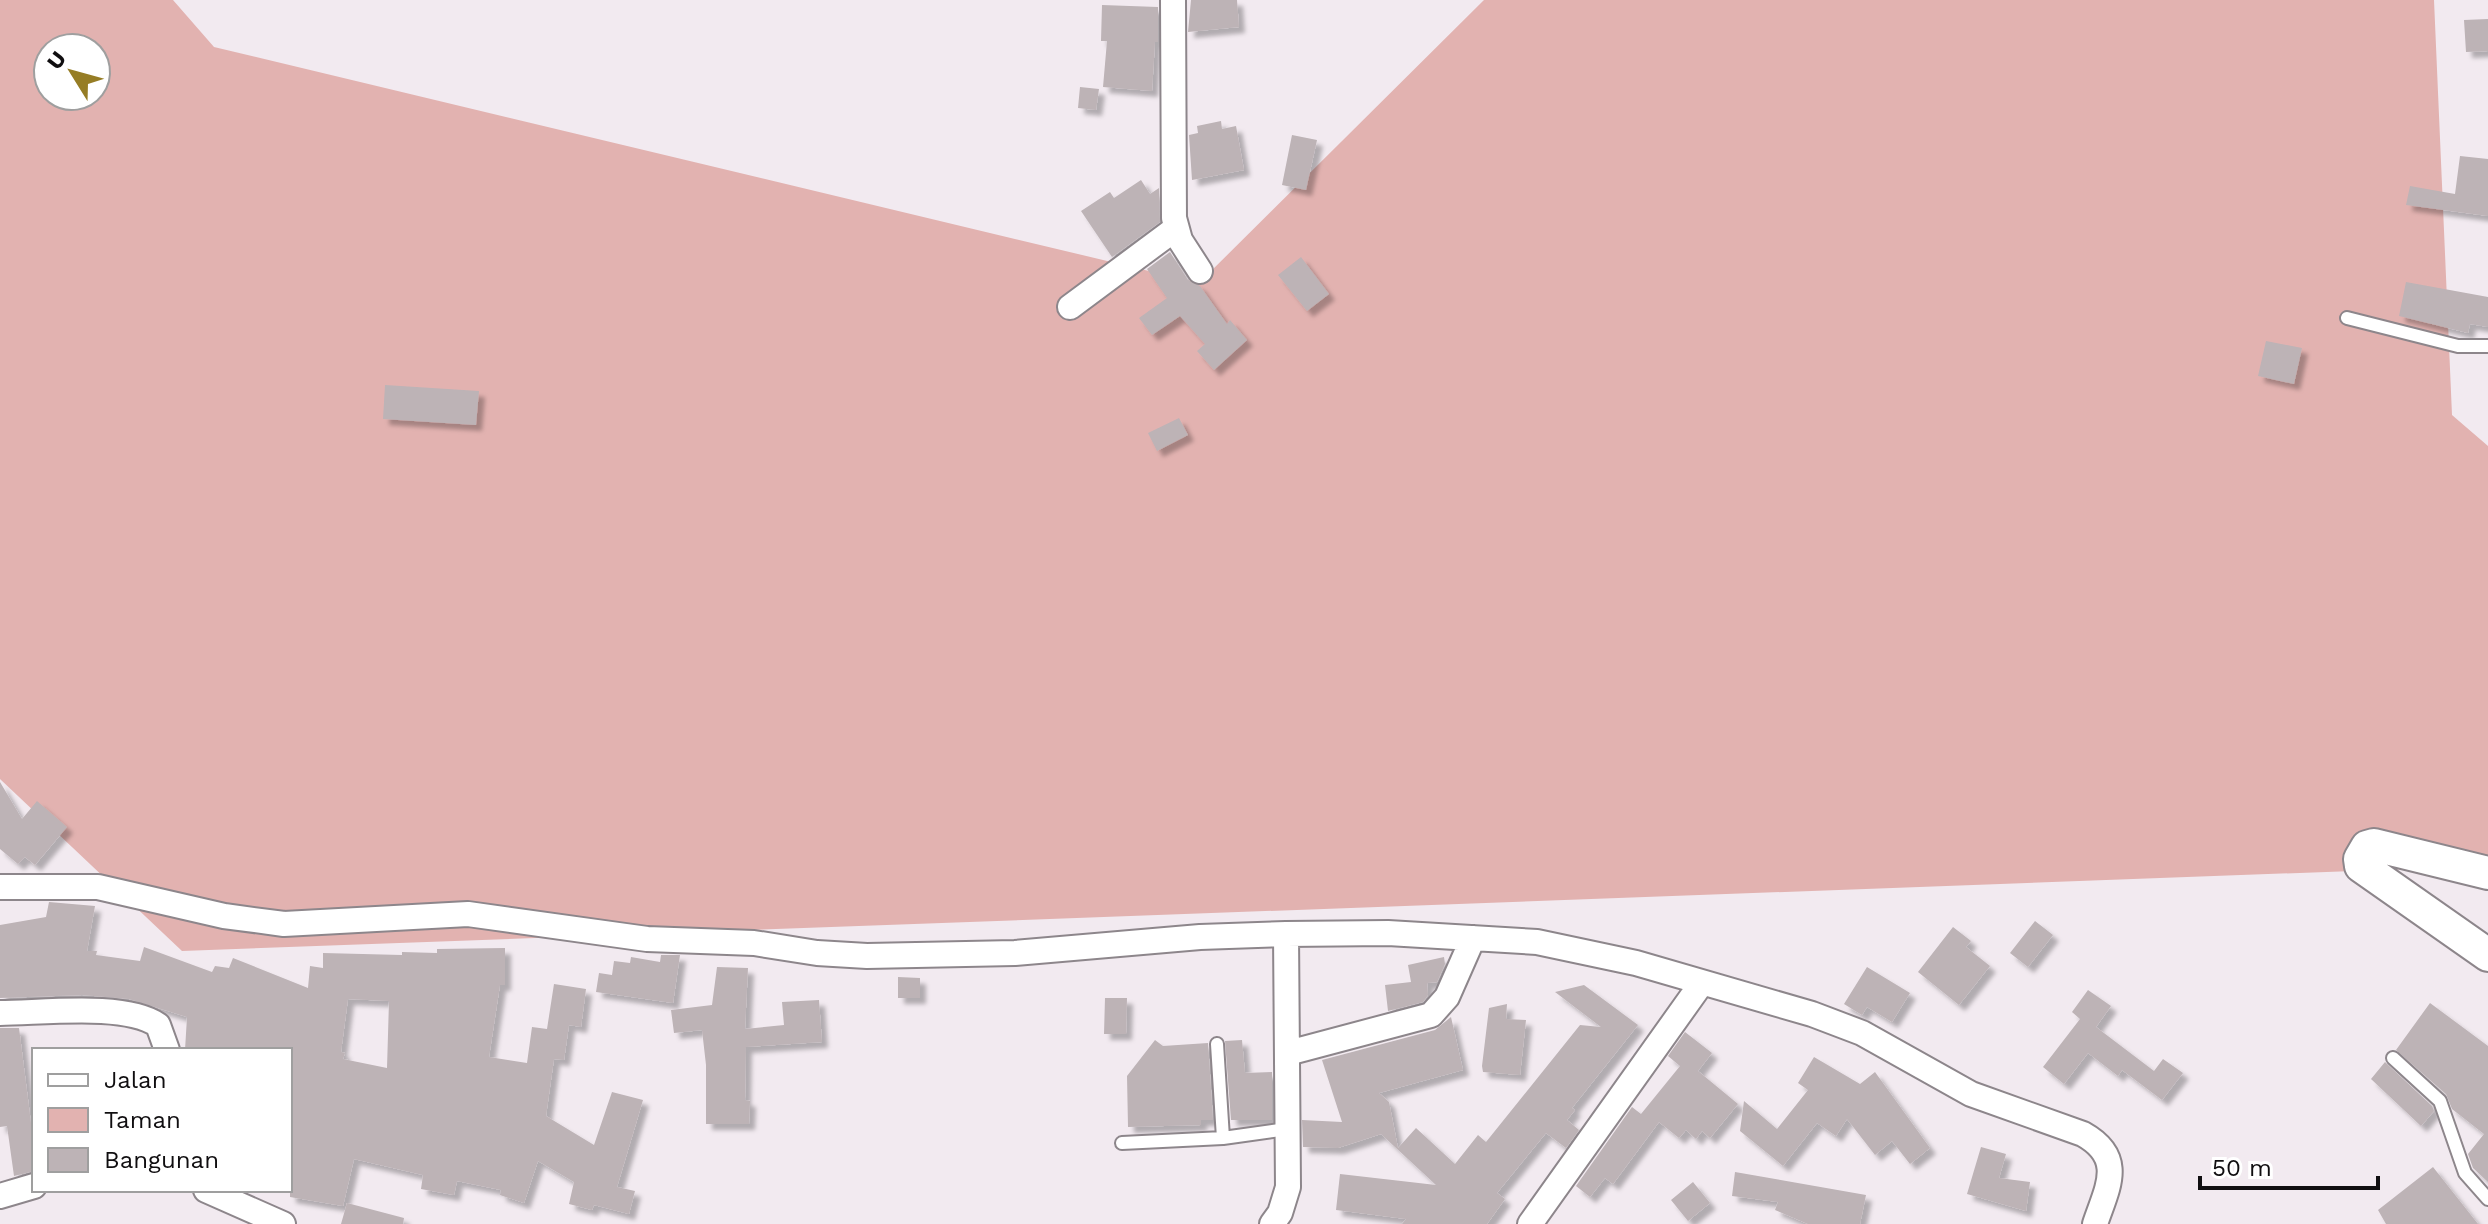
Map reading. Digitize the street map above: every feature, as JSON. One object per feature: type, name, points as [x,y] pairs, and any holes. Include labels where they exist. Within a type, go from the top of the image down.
[{"type":"street","points":[[1173,0],[1175,229],[1200,271]]},
{"type":"street","points":[[1070,307],[1175,229]]},
{"type":"street","points":[[2488,873],[2374,845],[2367,847],[2360,859],[2364,868],[2488,955]]},
{"type":"street","points":[[0,887],[98,887],[224,916],[284,924],[468,914],[647,939],[754,943],[817,953],[867,956],[1015,953],[1200,937],[1286,934],[1388,933],[1573,947],[1840,1024],[1971,1094],[2098,1142],[2110,1165],[2110,1182],[2095,1224]]},
{"type":"street","points":[[1272,1224],[1280,1213],[1288,1187],[1286,934]]},
{"type":"street","points":[[1288,1053],[1431,1015],[1447,997],[1473,938]]},
{"type":"street","points":[[1530,1224],[1701,984]]},
{"type":"street","points":[[0,1013],[95,1011],[144,1018],[158,1025],[166,1048]]},
{"type":"street","points":[[0,1196],[32,1187]]},
{"type":"street","points":[[211,1192],[283,1224]]},
{"type":"lane","points":[[2347,318],[2458,346],[2488,346]]},
{"type":"lane","points":[[1217,1044],[1223,1138]]},
{"type":"lane","points":[[2393,1058],[2440,1101],[2458,1160],[2488,1199]]},
{"type":"lane","points":[[1122,1143],[1223,1138],[1287,1129]]},
{"type":"green space","points":[[0,0],[173,0],[214,47],[1199,283],[1484,0],[2434,0],[2452,415],[2488,446],[2488,866],[182,951],[0,779]]},
{"type":"building","points":[[1191,0],[1237,0],[1239,27],[1188,32]]},
{"type":"building","points":[[1102,5],[1158,7],[1158,42],[1155,42],[1152,91],[1103,87],[1107,41],[1101,41]]},
{"type":"building","points":[[2488,19],[2488,51],[2466,52],[2464,20]]},
{"type":"building","points":[[1080,87],[1099,89],[1096,110],[1078,108]]},
{"type":"building","points":[[1221,121],[1222,129],[1236,126],[1244,170],[1192,180],[1189,135],[1198,133],[1197,126]]},
{"type":"building","points":[[1292,135],[1317,140],[1306,190],[1282,185]]},
{"type":"building","points":[[2460,156],[2488,159],[2488,216],[2406,205],[2410,186],[2455,194]]},
{"type":"building","points":[[1141,180],[1150,194],[1159,188],[1160,222],[1112,257],[1081,211],[1110,192],[1114,198]]},
{"type":"building","points":[[1170,252],[1188,280],[1200,286],[1227,324],[1230,320],[1247,340],[1214,370],[1197,351],[1205,344],[1180,316],[1152,335],[1139,318],[1167,298],[1147,269]]},
{"type":"building","points":[[1301,257],[1329,294],[1307,311],[1278,275]]},
{"type":"building","points":[[2406,282],[2488,297],[2488,327],[2470,324],[2468,333],[2399,316]]},
{"type":"building","points":[[2266,341],[2302,348],[2294,384],[2258,376]]},
{"type":"building","points":[[385,385],[479,391],[476,425],[383,419]]},
{"type":"building","points":[[1179,418],[1188,435],[1157,451],[1148,433]]},
{"type":"building","points":[[0,782],[22,819],[37,801],[67,827],[35,865],[25,857],[18,864],[0,849]]},
{"type":"building","points":[[49,902],[95,906],[87,951],[97,951],[96,955],[140,961],[144,947],[212,972],[215,966],[229,968],[233,958],[308,988],[310,966],[323,968],[323,953],[402,955],[402,952],[437,953],[437,949],[505,948],[505,985],[500,985],[489,1057],[527,1063],[532,1027],[547,1029],[554,984],[586,989],[581,1027],[569,1025],[564,1060],[554,1059],[546,1116],[594,1145],[612,1092],[643,1100],[617,1187],[635,1191],[629,1214],[594,1205],[592,1210],[569,1204],[574,1182],[538,1161],[524,1203],[500,1195],[501,1190],[457,1181],[454,1195],[421,1189],[423,1175],[354,1159],[343,1206],[290,1197],[292,1048],[185,1048],[187,1017],[129,999],[82,995],[0,998],[0,925],[46,917]],"holes":[[[348,999],[389,1001],[387,1068],[343,1059],[345,1053],[341,1052]]]},
{"type":"building","points":[[2035,921],[2053,935],[2028,967],[2010,953]]},
{"type":"building","points":[[1953,927],[1971,941],[1966,947],[1990,966],[1959,1005],[1918,972]]},
{"type":"building","points":[[661,955],[680,955],[673,1003],[596,992],[599,973],[612,975],[614,961],[630,963],[631,957],[660,962]]},
{"type":"building","points":[[1444,957],[1445,964],[1437,982],[1427,983],[1428,995],[1423,1002],[1388,1011],[1385,985],[1411,982],[1408,965]]},
{"type":"building","points":[[717,967],[748,968],[745,1029],[784,1025],[782,1002],[819,1000],[822,1042],[746,1047],[745,1100],[750,1101],[749,1124],[706,1124],[706,1065],[702,1030],[674,1033],[671,1010],[712,1005]]},
{"type":"building","points":[[1867,967],[1910,993],[1892,1022],[1867,1007],[1862,1015],[1844,1004]]},
{"type":"building","points":[[898,977],[920,978],[920,998],[898,998]]},
{"type":"building","points":[[1584,985],[1638,1025],[1572,1108],[1575,1110],[1567,1120],[1579,1130],[1566,1148],[1546,1133],[1497,1193],[1505,1199],[1487,1224],[1402,1224],[1406,1219],[1336,1210],[1340,1174],[1436,1185],[1381,1134],[1338,1148],[1303,1147],[1302,1120],[1342,1122],[1322,1060],[1435,1030],[1451,1017],[1463,1070],[1379,1093],[1389,1102],[1398,1148],[1416,1128],[1455,1164],[1478,1135],[1486,1142],[1580,1025],[1601,1027],[1555,992]]},
{"type":"building","points":[[2088,990],[2111,1006],[2096,1027],[2154,1071],[2163,1059],[2183,1073],[2162,1100],[2122,1070],[2118,1076],[2088,1053],[2064,1084],[2043,1067],[2080,1019],[2072,1012]]},
{"type":"building","points":[[1105,998],[1127,998],[1126,1034],[1104,1034]]},
{"type":"building","points":[[2430,1003],[2488,1046],[2488,1182],[2473,1168],[2468,1154],[2484,1134],[2452,1109],[2446,1094],[2396,1050]]},
{"type":"building","points":[[1507,1004],[1506,1019],[1526,1020],[1520,1075],[1483,1072],[1489,1008]]},
{"type":"building","points":[[0,1028],[19,1028],[31,1123],[32,1172],[14,1176],[7,1126],[0,1127]]},
{"type":"building","points":[[1685,1032],[1712,1053],[1698,1071],[1738,1104],[1710,1138],[1702,1131],[1696,1139],[1686,1130],[1679,1138],[1659,1122],[1613,1184],[1605,1178],[1590,1197],[1576,1186],[1632,1107],[1641,1114],[1680,1066],[1668,1056]]},
{"type":"building","points":[[1155,1040],[1163,1046],[1208,1043],[1213,1120],[1201,1120],[1201,1125],[1128,1127],[1127,1076]]},
{"type":"building","points":[[1242,1040],[1245,1073],[1272,1072],[1272,1120],[1231,1120],[1225,1041]]},
{"type":"building","points":[[1814,1057],[1860,1084],[1875,1072],[1930,1148],[1910,1164],[1892,1141],[1875,1155],[1847,1119],[1836,1136],[1817,1123],[1783,1166],[1740,1131],[1744,1101],[1777,1129],[1808,1090],[1798,1083]]},
{"type":"building","points":[[2385,1062],[2432,1106],[2434,1111],[2421,1126],[2371,1079]]},
{"type":"building","points":[[1981,1147],[2006,1154],[1999,1178],[2030,1182],[2026,1211],[1967,1194]]},
{"type":"building","points":[[2433,1167],[2478,1224],[2386,1224],[2378,1210]]},
{"type":"building","points":[[1735,1172],[1866,1195],[1860,1224],[1808,1224],[1775,1210],[1778,1202],[1732,1196]]},
{"type":"building","points":[[1693,1182],[1710,1203],[1688,1221],[1671,1200]]},
{"type":"building","points":[[347,1203],[404,1218],[403,1224],[341,1224]]}]
